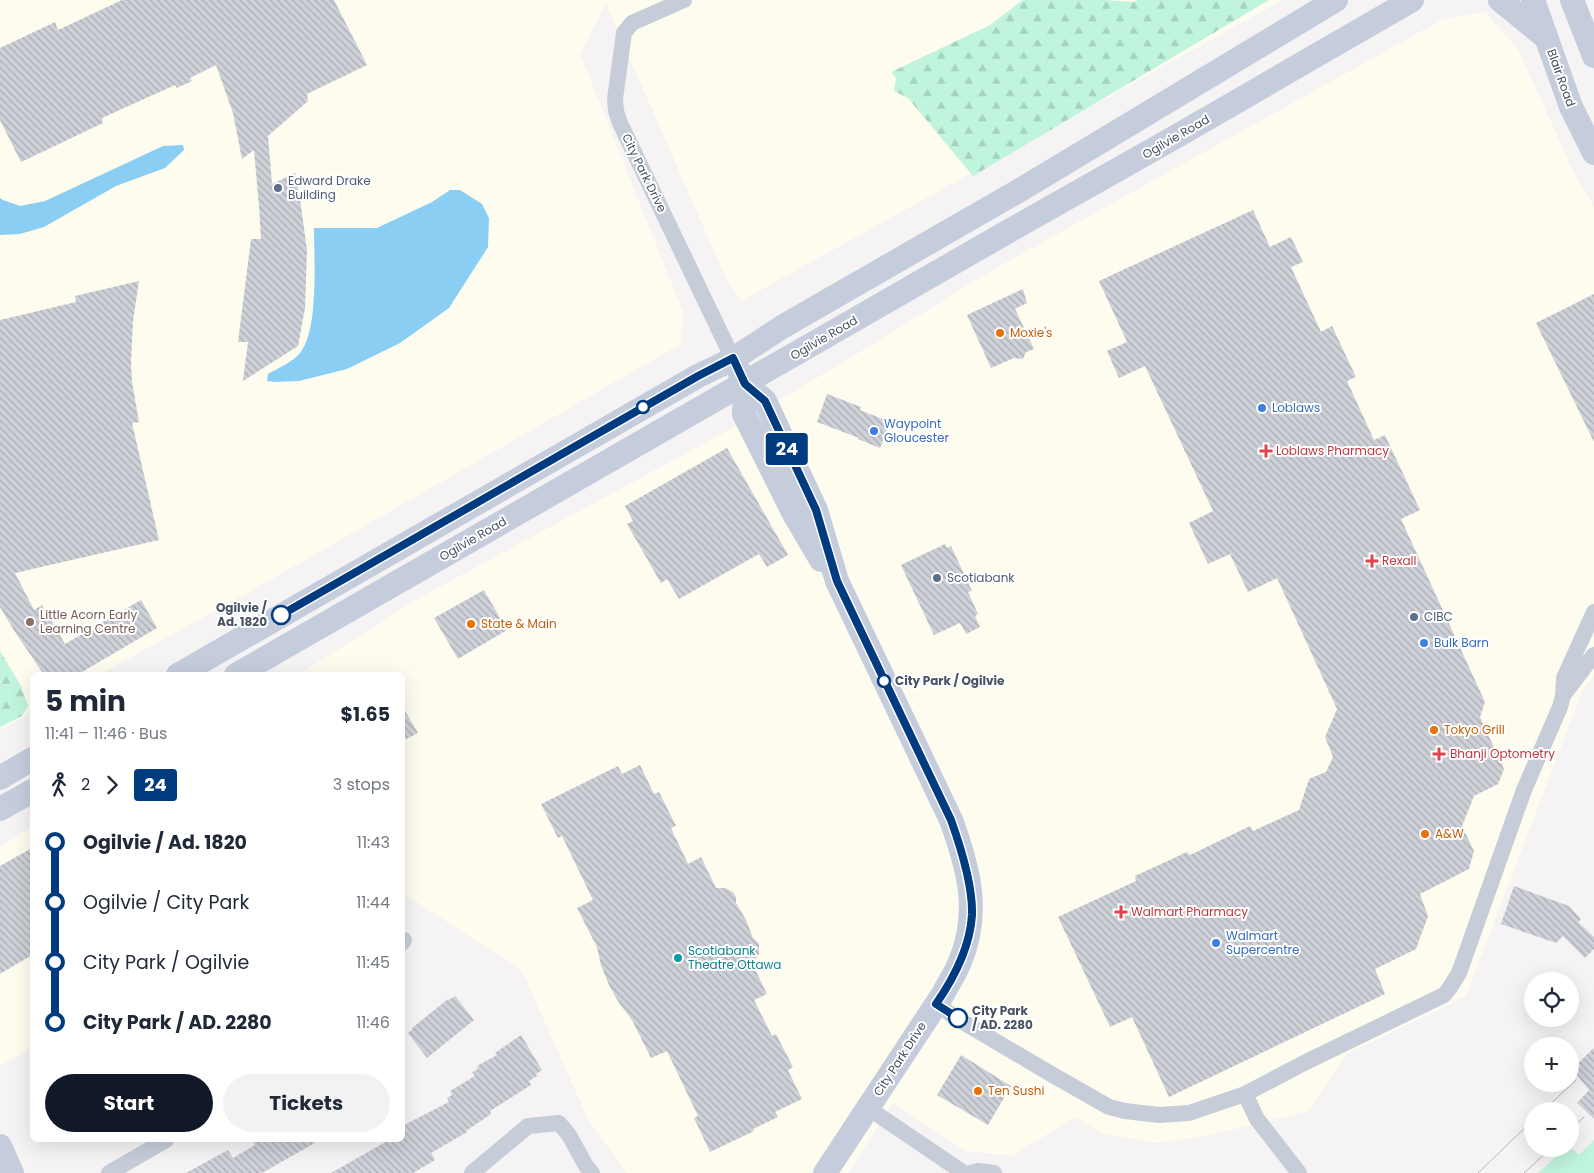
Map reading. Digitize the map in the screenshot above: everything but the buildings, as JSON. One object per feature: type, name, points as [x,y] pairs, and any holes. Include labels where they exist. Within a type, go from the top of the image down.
[{"type":"main road","points":[[183,672],[690,380],[733,358],[1014,193],[1336,0]]},
{"type":"main road","name":"Ogilvie Road","points":[[241,672],[1412,0]]},
{"type":"main road","points":[[1500,0],[1546,37]]},
{"type":"main road","name":"Blair Road","points":[[1533,0],[1571,107],[1594,153]]},
{"type":"main road","points":[[1577,7],[1594,56]]},
{"type":"main road","name":"City Park Drive","points":[[733,358],[745,384],[744,414],[794,514],[818,555],[837,581],[951,820],[961,847],[968,880],[972,914],[967,941],[959,964],[936,1004],[825,1173]]},
{"type":"main road","points":[[0,778],[30,760]]},
{"type":"main road","points":[[0,809],[30,792]]},
{"type":"main road","points":[[0,1146],[12,1173]]},
{"type":"street","name":"City Park Drive","points":[[684,0],[632,23],[627,28],[622,38],[615,99],[616,111],[733,358]]},
{"type":"street","points":[[1563,696],[1564,678],[1594,612]]},
{"type":"street","points":[[936,1004],[958,1019],[1109,1107],[1142,1114],[1159,1115],[1189,1113],[1245,1094],[1444,995],[1459,973],[1524,790],[1563,696],[1594,655]]},
{"type":"street","points":[[1245,1094],[1257,1119],[1299,1173]]},
{"type":"street","points":[[868,1108],[977,1173]]},
{"type":"street","points":[[472,1173],[528,1126],[559,1123],[569,1135],[586,1166],[592,1173]]},
{"type":"street","points":[[109,1173],[163,1142]]},
{"type":"shaded area","points":[[0,0],[1283,0],[741,301],[727,281],[606,4],[580,54],[683,312],[681,344],[283,573],[104,672],[30,672],[30,713],[0,730]]},
{"type":"shaded area","points":[[1485,12],[1518,49],[1573,171],[1594,207],[1594,675],[1583,689],[1466,996],[1347,1054],[1309,1111],[1206,1136],[1156,1143],[1101,1133],[1075,1117],[1012,1156],[966,1151],[893,1103],[848,1173],[626,1173],[588,1119],[522,971],[405,894],[405,672],[303,672],[419,598],[727,431],[842,363],[989,272],[1443,19]]},
{"type":"shaded area","points":[[30,828],[30,1048],[0,1066],[0,846]]},
{"type":"green space","points":[[1023,0],[1134,2],[1137,0],[1269,0],[973,176],[908,98],[894,91],[896,78],[891,72],[990,25]]},
{"type":"green space","points":[[0,651],[21,686],[28,706],[22,716],[0,727]]},
{"type":"green space","points":[[1594,1140],[1594,1173],[1538,1173],[1555,1157],[1579,1157]]},
{"type":"water","points":[[183,145],[184,150],[165,168],[116,186],[44,227],[20,234],[0,235],[0,198],[20,206],[45,201],[163,146]]},
{"type":"water","points":[[450,190],[460,190],[482,204],[489,218],[488,247],[449,308],[400,343],[347,369],[299,381],[267,381],[268,374],[293,359],[300,353],[306,342],[313,312],[315,275],[314,228],[377,228],[432,202]]},
{"type":"tram line","points":[[1553,1102],[1563,1092]]},
{"type":"tram line","points":[[1579,1122],[1584,1117]]},
{"type":"tram line","points":[[1478,1173],[1524,1129]]},
{"type":"tram line","points":[[1524,1173],[1541,1157]]},
{"type":"bus line","name":"24","points":[[281,615],[698,376],[733,358],[745,384],[765,401],[816,510],[837,581],[951,820],[961,847],[968,880],[972,914],[967,941],[959,964],[936,1004],[958,1018]]},
{"type":"place","name":"Edward Drake Building","points":[[278,188]]},
{"type":"place","name":"Moxie's","points":[[1000,333]]},
{"type":"place","name":"Loblaws","points":[[1262,408]]},
{"type":"place","name":"Waypoint Gloucester","points":[[874,431]]},
{"type":"place","name":"Loblaws Pharmacy","points":[[1266,451]]},
{"type":"place","name":"Rexall","points":[[1372,561]]},
{"type":"place","name":"Scotiabank","points":[[937,578]]},
{"type":"place","name":"Ogilvie / Ad. 1820","points":[[281,615]]},
{"type":"place","name":"CIBC","points":[[1414,617]]},
{"type":"place","name":"Little Acorn Early Learning Centre","points":[[30,622]]},
{"type":"place","name":"State & Main","points":[[471,624]]},
{"type":"place","name":"Bulk Barn","points":[[1424,643]]},
{"type":"place","name":"City Park / Ogilvie","points":[[884,681]]},
{"type":"place","name":"Tokyo Grill","points":[[1434,730]]},
{"type":"place","name":"Bhanji Optometry","points":[[1439,754]]},
{"type":"place","name":"A&W","points":[[1425,834]]},
{"type":"place","name":"Walmart Pharmacy","points":[[1121,912]]},
{"type":"place","name":"Walmart Supercentre","points":[[1216,943]]},
{"type":"place","name":"Scotiabank Theatre Ottawa","points":[[678,958]]},
{"type":"place","name":"City Park / AD. 2280","points":[[958,1018]]},
{"type":"place","name":"Ten Sushi","points":[[978,1091]]}]
